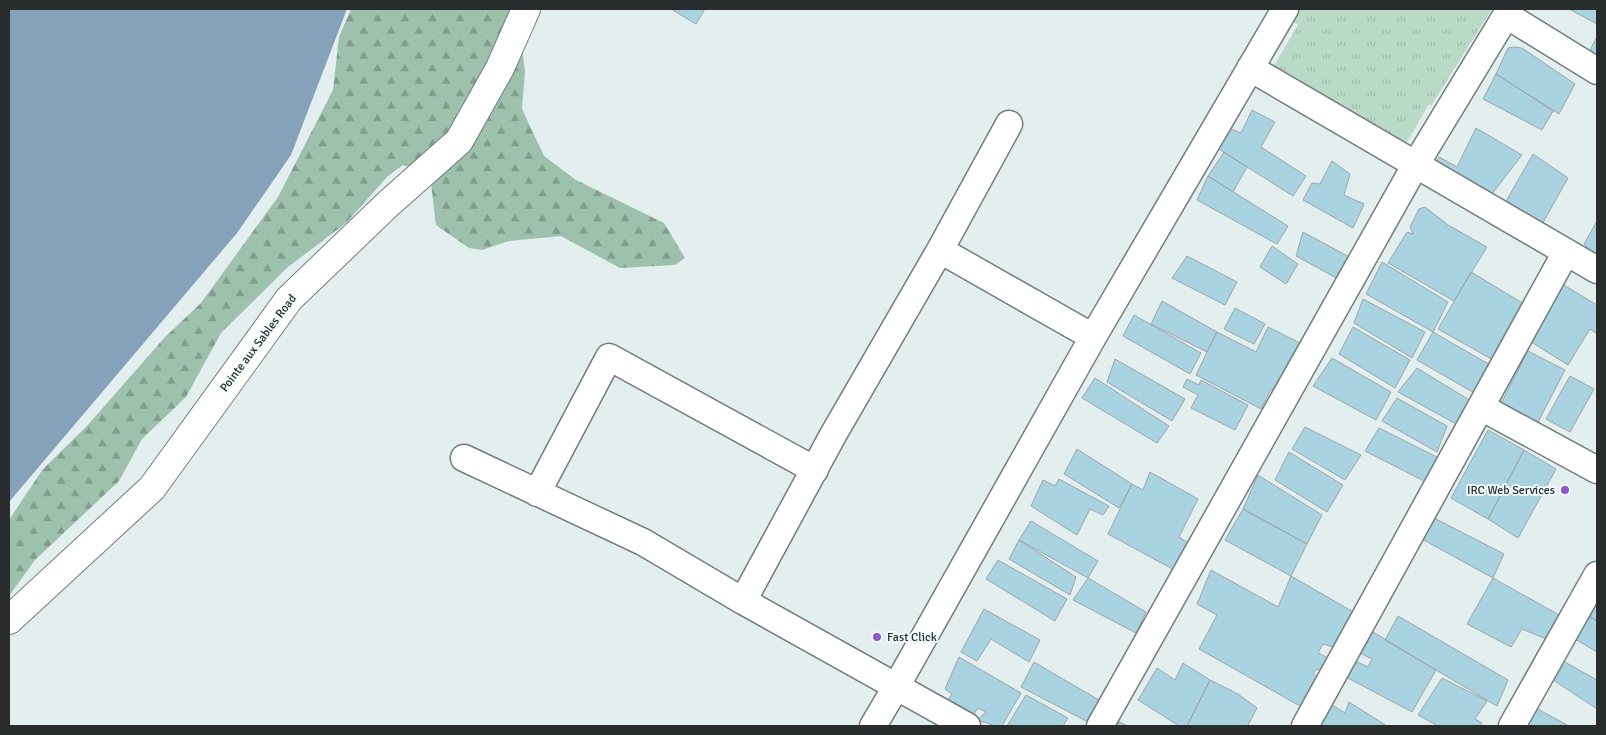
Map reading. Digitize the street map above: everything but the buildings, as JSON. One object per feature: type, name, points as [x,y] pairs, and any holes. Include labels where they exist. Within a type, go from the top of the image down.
[{"type":"main road","name":"Pointe aux Sables Road","points":[[9,620],[152,488],[289,298],[459,140],[500,68],[526,9]]},
{"type":"street","points":[[873,726],[1093,337],[1285,9]]},
{"type":"street","points":[[1100,726],[1416,164],[1508,12],[1597,71]]},
{"type":"street","points":[[1250,68],[1597,270]]},
{"type":"street","points":[[743,601],[833,435],[940,250],[1009,124]]},
{"type":"street","points":[[940,250],[1093,337]]},
{"type":"street","points":[[1305,726],[1566,252]]},
{"type":"street","points":[[537,493],[609,356],[815,470]]},
{"type":"street","points":[[1481,407],[1597,470]]},
{"type":"street","points":[[464,458],[643,542],[743,601],[967,726]]},
{"type":"street","points":[[1512,726],[1597,575]]},
{"type":"green space","points":[[351,9],[517,9],[525,71],[522,109],[544,156],[576,180],[664,223],[685,258],[675,265],[620,268],[561,236],[509,241],[482,250],[469,248],[436,225],[430,175],[403,165],[388,176],[346,223],[288,267],[221,333],[186,397],[142,439],[119,481],[35,560],[9,596],[9,520],[43,469],[86,427],[165,337],[201,303],[278,197],[333,90],[339,37]]},
{"type":"green space","points":[[1293,9],[1492,9],[1431,106],[1429,104],[1401,152],[1269,74],[1298,25],[1288,18]]},
{"type":"water","points":[[9,9],[347,9],[291,155],[237,233],[9,502]]},
{"type":"place","name":"IRC Web Services","points":[[1565,490]]},
{"type":"place","name":"Fast Click","points":[[877,637]]}]
